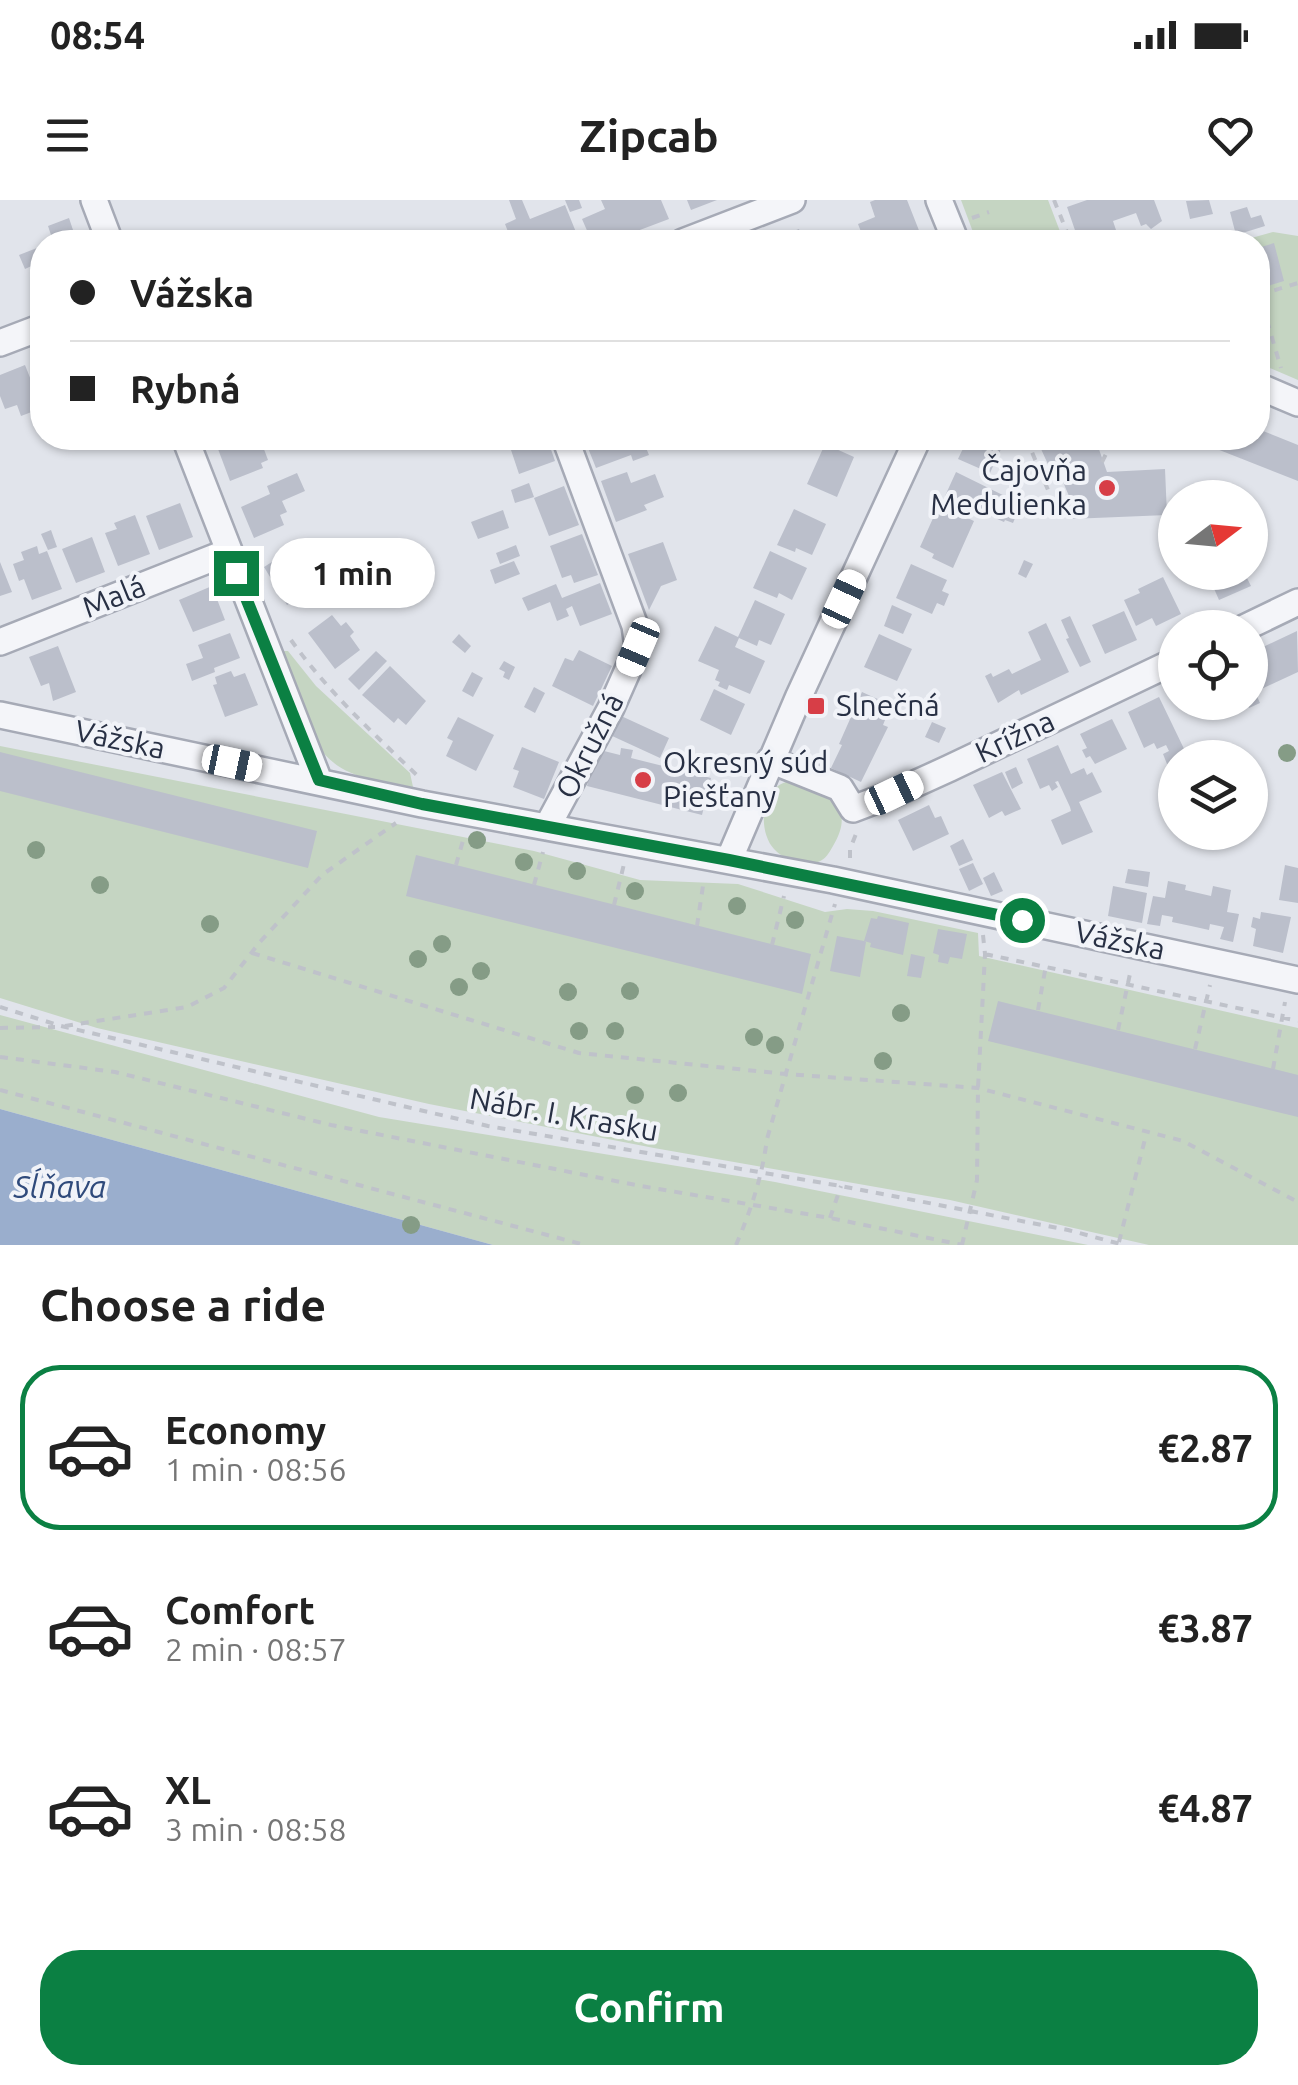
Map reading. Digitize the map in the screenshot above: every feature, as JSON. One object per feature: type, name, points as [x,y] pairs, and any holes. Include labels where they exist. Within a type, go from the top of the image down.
[{"type":"street","points":[[94,200],[105,230]]},
{"type":"street","points":[[715,230],[792,200]]},
{"type":"street","points":[[939,200],[959,230]]},
{"type":"street","points":[[0,343],[30,332]]},
{"type":"street","points":[[1270,391],[1298,402]]},
{"type":"street","points":[[190,450],[319,780]]},
{"type":"street","name":"Okružná","points":[[546,835],[638,647],[635,626],[569,450]]},
{"type":"street","points":[[729,860],[770,760],[912,450]]},
{"type":"street","name":"Malá","points":[[0,642],[228,552]]},
{"type":"street","points":[[1268,616],[1298,602]]},
{"type":"street","name":"Krížna","points":[[859,806],[950,768],[1158,668]]},
{"type":"street","name":"Vážska","points":[[0,716],[319,780],[546,835],[729,860],[1294,979]]},
{"type":"street","points":[[770,760],[840,788],[859,806]]},
{"type":"path","points":[[1054,200],[1066,230]]},
{"type":"path","points":[[963,230],[989,212]]},
{"type":"path","points":[[1270,289],[1298,283]]},
{"type":"path","points":[[1270,332],[1284,378]]},
{"type":"path","points":[[1031,450],[1051,497]]},
{"type":"path","points":[[1102,462],[1108,450]]},
{"type":"path","points":[[0,1028],[62,1026],[187,1008],[224,988],[322,875],[422,804],[428,786],[348,707],[288,636]]},
{"type":"path","points":[[850,868],[850,849],[858,828],[866,820],[859,806]]},
{"type":"path","points":[[456,865],[467,828]]},
{"type":"path","points":[[534,885],[546,835]]},
{"type":"path","points":[[614,905],[625,860]]},
{"type":"path","points":[[696,926],[704,874]]},
{"type":"path","points":[[772,944],[787,886]]},
{"type":"path","points":[[736,1245],[762,1174],[767,1139],[836,899]]},
{"type":"path","points":[[1118,1030],[1136,944]]},
{"type":"path","points":[[252,953],[578,1053],[978,1088],[1183,1141],[1298,1202]]},
{"type":"path","points":[[0,1057],[114,1072],[331,1124],[962,1245],[977,1180],[985,954],[1298,1020]]},
{"type":"path","points":[[1195,1049],[1216,961]]},
{"type":"path","points":[[1038,1010],[1046,966]]},
{"type":"path","points":[[1274,1069],[1282,1017],[1294,979]]},
{"type":"path","name":"Nábr. I. Krasku","points":[[0,1007],[62,1026],[488,1126],[841,1186],[1121,1244]]},
{"type":"path","points":[[0,1090],[585,1245]]},
{"type":"path","points":[[1121,1244],[1147,1130]]},
{"type":"path","points":[[830,1218],[841,1186]]},
{"type":"green space","points":[[961,200],[1048,200],[1059,230],[972,230]]},
{"type":"green space","points":[[1270,233],[1298,236],[1298,380],[1270,368]]},
{"type":"green space","points":[[280,651],[288,651],[316,686],[410,773],[413,787],[359,776],[325,755],[316,743]]},
{"type":"green space","points":[[0,746],[534,851],[640,880],[738,884],[825,912],[873,911],[978,933],[979,956],[1298,1028],[1298,1245],[1149,1245],[950,1200],[429,1104],[97,1028],[0,998]]},
{"type":"green space","points":[[802,781],[831,798],[841,813],[842,822],[833,846],[821,861],[813,863],[783,857],[765,832],[764,812],[771,793],[786,782]]},
{"type":"green space","points":[[0,1015],[379,1117],[775,1182],[1088,1245],[493,1245],[0,1109]]},
{"type":"water","name":"Sĺňava","points":[[0,1109],[493,1245],[0,1245]]},
{"type":"building","points":[[509,200],[522,200],[530,219],[565,205],[575,230],[507,230],[505,224],[516,219]]},
{"type":"building","points":[[565,200],[579,200],[582,208],[570,212]]},
{"type":"building","points":[[601,200],[661,200],[669,219],[640,230],[587,230],[582,219],[605,209]]},
{"type":"building","points":[[687,200],[717,200],[691,210]]},
{"type":"building","points":[[907,200],[919,230],[860,230],[858,224],[875,217],[870,202]]},
{"type":"building","points":[[1087,200],[1154,200],[1162,221],[1151,229],[1146,224],[1141,226],[1136,213],[1113,221],[1116,230],[1075,230],[1067,207]]},
{"type":"building","points":[[1209,200],[1213,214],[1190,219],[1186,201]]},
{"type":"building","points":[[1247,207],[1251,218],[1261,215],[1265,226],[1235,230],[1230,212]]},
{"type":"building","points":[[69,218],[73,230],[49,230],[48,226]]},
{"type":"building","points":[[1274,243],[1284,281],[1270,285],[1270,244]]},
{"type":"building","points":[[30,251],[30,267],[25,269],[19,255]]},
{"type":"building","points":[[25,365],[30,378],[30,413],[21,416],[17,405],[5,409],[0,396],[0,375]]},
{"type":"building","points":[[1270,434],[1298,445],[1298,481],[1219,450],[1270,450]]},
{"type":"building","points":[[218,450],[264,450],[268,460],[261,463],[263,468],[230,481]]},
{"type":"building","points":[[511,450],[551,450],[555,461],[519,474]]},
{"type":"building","points":[[589,450],[647,450],[649,455],[633,461],[631,455],[596,468]]},
{"type":"building","points":[[822,450],[838,450],[854,457],[837,497],[807,484]]},
{"type":"building","points":[[962,450],[1001,450],[990,473],[958,459]]},
{"type":"building","points":[[1041,450],[1099,450],[1107,472],[1165,469],[1165,480],[1158,480],[1158,515],[1070,519],[1069,496],[1063,482],[1057,484]]},
{"type":"building","points":[[627,472],[631,483],[655,474],[664,497],[644,505],[647,510],[616,522],[601,481]]},
{"type":"building","points":[[956,472],[1021,504],[1013,523],[945,496]]},
{"type":"building","points":[[297,473],[305,491],[282,501],[287,512],[280,515],[284,525],[254,538],[241,507],[270,494],[267,486]]},
{"type":"building","points":[[529,483],[534,497],[515,503],[511,490]]},
{"type":"building","points":[[564,486],[579,525],[549,536],[534,498]]},
{"type":"building","points":[[180,503],[193,537],[159,550],[146,516]]},
{"type":"building","points":[[939,505],[974,521],[953,568],[920,547]]},
{"type":"building","points":[[794,509],[826,524],[812,555],[777,545]]},
{"type":"building","points":[[503,510],[509,528],[478,539],[471,522]]},
{"type":"building","points":[[135,515],[150,554],[118,566],[105,533],[117,529],[114,523]]},
{"type":"building","points":[[51,530],[57,547],[48,550],[41,534]]},
{"type":"building","points":[[582,534],[598,575],[574,583],[571,575],[562,578],[550,546]]},
{"type":"building","points":[[92,537],[105,572],[76,583],[62,549]]},
{"type":"building","points":[[663,542],[677,580],[661,586],[649,610],[628,554]]},
{"type":"building","points":[[516,545],[520,556],[500,564],[496,553]]},
{"type":"building","points":[[37,546],[39,554],[47,551],[62,589],[32,600],[13,564],[24,560],[21,552]]},
{"type":"building","points":[[297,546],[310,566],[314,576],[308,580],[314,588],[287,605],[264,567]]},
{"type":"building","points":[[770,551],[807,568],[792,600],[753,588]]},
{"type":"building","points":[[1024,560],[1033,564],[1026,578],[1018,574]]},
{"type":"building","points":[[514,561],[520,574],[495,584],[490,570]]},
{"type":"building","points":[[0,562],[12,592],[0,596]]},
{"type":"building","points":[[911,564],[947,580],[942,591],[949,594],[944,606],[937,603],[932,614],[896,598]]},
{"type":"building","points":[[1158,579],[1158,590],[1169,590],[1179,610],[1158,610],[1158,625],[1152,618],[1136,626],[1124,600],[1140,593],[1138,589]]},
{"type":"building","points":[[600,583],[612,614],[580,626],[572,606],[566,609],[569,616],[557,621],[550,602],[528,611],[522,598],[556,584],[562,598]]},
{"type":"building","points":[[212,586],[225,620],[193,632],[179,600]]},
{"type":"building","points":[[1215,590],[1242,590],[1219,600]]},
{"type":"building","points":[[755,600],[785,614],[771,645],[759,640],[757,646],[739,638],[735,647],[765,661],[750,694],[729,685],[727,690],[715,680],[719,670],[698,661],[715,626],[738,637]]},
{"type":"building","points":[[892,605],[912,614],[903,634],[884,626]]},
{"type":"building","points":[[1124,611],[1137,640],[1105,654],[1092,625]]},
{"type":"building","points":[[332,615],[341,626],[346,622],[354,632],[350,636],[360,650],[335,669],[308,633]]},
{"type":"building","points":[[1070,616],[1091,662],[1080,667],[1061,620]]},
{"type":"building","points":[[1046,623],[1069,672],[1021,695],[1019,690],[998,703],[985,676],[991,673],[993,677],[1009,669],[1012,674],[1041,660],[1028,632]]},
{"type":"building","points":[[1297,631],[1298,672],[1268,686],[1268,645]]},
{"type":"building","points":[[230,633],[240,658],[192,681],[186,664],[203,658],[198,645]]},
{"type":"building","points":[[459,634],[471,646],[465,653],[452,642]]},
{"type":"building","points":[[879,634],[912,649],[897,681],[864,667]]},
{"type":"building","points":[[58,646],[76,692],[53,701],[49,683],[41,686],[29,657]]},
{"type":"building","points":[[579,650],[612,666],[593,706],[552,686],[565,658],[573,661]]},
{"type":"building","points":[[376,651],[387,661],[359,690],[348,679]]},
{"type":"building","points":[[504,661],[515,667],[509,680],[499,669]]},
{"type":"building","points":[[390,666],[426,701],[406,725],[398,718],[394,723],[362,695]]},
{"type":"building","points":[[231,671],[234,677],[245,673],[258,705],[225,717],[213,685],[217,684],[215,677]]},
{"type":"building","points":[[472,672],[483,678],[473,697],[462,691]]},
{"type":"building","points":[[534,687],[545,693],[535,713],[524,707]]},
{"type":"building","points":[[714,689],[745,704],[731,735],[700,720]]},
{"type":"building","points":[[862,692],[891,705],[883,725],[888,727],[861,782],[831,768]]},
{"type":"building","points":[[1158,697],[1158,720],[1170,720],[1180,740],[1158,740],[1158,749],[1154,743],[1144,748],[1128,712]]},
{"type":"building","points":[[619,715],[669,738],[660,758],[610,735]]},
{"type":"building","points":[[458,717],[494,735],[476,771],[446,756],[453,741],[447,738]]},
{"type":"building","points":[[1112,719],[1127,749],[1095,764],[1082,750],[1087,748],[1080,734]]},
{"type":"building","points":[[932,722],[946,728],[939,743],[925,737]]},
{"type":"building","points":[[1058,745],[1071,774],[1084,768],[1087,775],[1092,772],[1102,792],[1079,802],[1093,832],[1062,845],[1051,820],[1071,811],[1070,807],[1058,781],[1058,787],[1052,791],[1049,785],[1040,789],[1027,759]]},
{"type":"building","points":[[522,747],[559,762],[544,799],[513,787],[519,771],[513,769]]},
{"type":"building","points":[[621,748],[633,750],[631,758],[711,778],[702,815],[587,786],[596,749],[620,755]]},
{"type":"building","points":[[0,752],[317,831],[308,868],[0,791]]},
{"type":"building","points":[[1016,767],[1023,783],[1012,789],[1005,772]]},
{"type":"building","points":[[1002,772],[1021,809],[1005,816],[1002,811],[989,818],[973,785]]},
{"type":"building","points":[[929,805],[935,818],[941,816],[949,834],[913,851],[898,820]]},
{"type":"building","points":[[963,839],[973,860],[959,866],[950,846]]},
{"type":"building","points":[[416,855],[811,954],[802,994],[406,896]]},
{"type":"building","points":[[973,863],[983,884],[969,891],[959,869]]},
{"type":"building","points":[[1285,865],[1298,868],[1298,903],[1279,900]]},
{"type":"building","points":[[1128,869],[1150,872],[1148,887],[1125,883]]},
{"type":"building","points":[[994,872],[1003,891],[991,896],[983,878]]},
{"type":"building","points":[[1168,881],[1211,896],[1213,886],[1231,890],[1227,912],[1239,914],[1233,942],[1220,939],[1224,927],[1210,924],[1209,930],[1172,922],[1173,917],[1162,915],[1160,926],[1147,924],[1153,896],[1165,898]]},
{"type":"building","points":[[1113,886],[1147,893],[1142,923],[1108,916]]},
{"type":"building","points":[[1261,912],[1291,917],[1283,953],[1253,946],[1253,917],[1260,919]]},
{"type":"building","points":[[871,918],[909,923],[903,955],[870,947],[871,943],[864,941]]},
{"type":"building","points":[[938,929],[967,934],[962,959],[950,957],[948,964],[938,962],[939,955],[933,953]]},
{"type":"building","points":[[837,936],[866,942],[860,977],[830,971]]},
{"type":"building","points":[[911,954],[925,957],[921,978],[907,976]]},
{"type":"building","points":[[998,1001],[1298,1075],[1298,1117],[988,1041]]},
{"type":"place","name":"Čajovňa Medulienka","points":[[1107,488]]},
{"type":"place","name":"Slnečná","points":[[816,706]]},
{"type":"place","name":"Okresný súd Piešťany","points":[[643,780]]},
{"type":"route","points":[[236,573],[319,780],[422,804],[833,880],[1022,920]]}]
